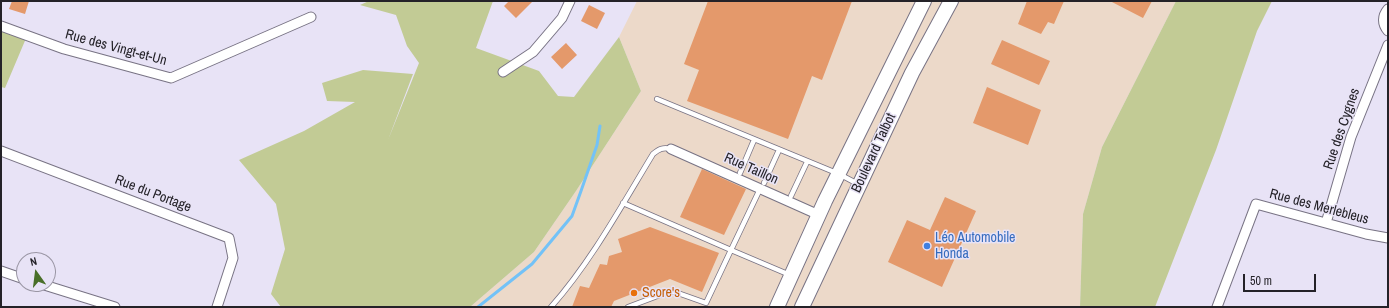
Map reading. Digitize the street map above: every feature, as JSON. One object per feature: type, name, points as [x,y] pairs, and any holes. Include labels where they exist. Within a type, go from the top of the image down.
[{"type":"main road","name":"Boulevard Talbot","points":[[777,307],[819,215],[924,1]]},
{"type":"main road","name":"Boulevard Talbot","points":[[802,307],[912,73],[952,1]]},
{"type":"street","points":[[503,72],[533,52],[562,18],[570,1]]},
{"type":"street","points":[[1388,9],[1383,19],[1388,30]]},
{"type":"street","name":"Rue des Vingt-et-Un","points":[[1,26],[64,50],[172,78],[311,17]]},
{"type":"street","name":"Rue des Cygnes","points":[[1326,224],[1351,137],[1388,45]]},
{"type":"street","name":"Rue Taillon","points":[[671,149],[762,186],[819,215]]},
{"type":"street","name":"Rue du Portage","points":[[1,151],[229,238],[233,258],[217,307]]},
{"type":"street","name":"Rue des Merlebleus","points":[[1217,307],[1256,204],[1326,224],[1388,238]]},
{"type":"street","points":[[1,271],[16,276]]},
{"type":"street","points":[[56,289],[115,307]]},
{"type":"lane","points":[[657,99],[839,174],[859,185]]},
{"type":"lane","points":[[740,173],[754,140]]},
{"type":"lane","points":[[551,307],[600,241],[653,154],[659,149],[671,149]]},
{"type":"lane","points":[[628,307],[668,292],[675,292],[706,303],[779,150]]},
{"type":"lane","points":[[791,196],[807,162]]},
{"type":"lane","points":[[623,204],[791,276]]},
{"type":"shaded area","points":[[637,1],[1176,1],[1102,147],[1083,214],[1080,307],[470,307],[534,252],[576,191],[641,91],[619,37]]},
{"type":"green space","points":[[369,1],[493,1],[476,48],[539,71],[558,96],[574,97],[619,37],[641,91],[576,191],[534,252],[470,307],[281,307],[271,294],[285,249],[276,204],[239,160],[304,131],[355,102],[327,101],[322,83],[363,70],[413,74],[388,140],[419,63],[407,46],[396,15],[360,5]]},
{"type":"green space","points":[[1176,1],[1272,1],[1257,31],[1216,150],[1155,307],[1080,307],[1083,214],[1102,147]]},
{"type":"green space","points":[[1,26],[27,36],[5,88],[1,87]]},
{"type":"building","points":[[12,1],[29,1],[25,14],[9,9]]},
{"type":"building","points":[[509,1],[533,1],[516,18],[504,6]]},
{"type":"building","points":[[708,1],[852,1],[822,80],[812,76],[788,139],[687,101],[699,70],[684,64]]},
{"type":"building","points":[[1027,1],[1064,1],[1054,24],[1048,22],[1041,34],[1018,24]]},
{"type":"building","points":[[1110,1],[1152,1],[1143,18]]},
{"type":"building","points":[[589,5],[605,13],[597,29],[581,21]]},
{"type":"building","points":[[1002,40],[1050,61],[1039,85],[991,64]]},
{"type":"building","points":[[566,43],[577,55],[562,69],[551,57]]},
{"type":"building","points":[[987,87],[1041,110],[1028,145],[973,123]]},
{"type":"building","points":[[702,169],[746,189],[724,235],[680,217]]},
{"type":"building","name":"Léo Automobile Honda","points":[[945,197],[976,211],[942,287],[888,262],[907,220],[930,230]]},
{"type":"building","points":[[650,227],[719,253],[702,292],[670,279],[614,301],[611,307],[572,307],[580,286],[589,288],[600,264],[607,265],[609,256],[622,252],[618,239]]},
{"type":"waterway","points":[[478,307],[532,264],[572,216],[597,145],[600,126]]},
{"type":"place","name":"Léo Automobile Honda","points":[[927,246]]},
{"type":"place","name":"Score's","points":[[634,293]]}]
